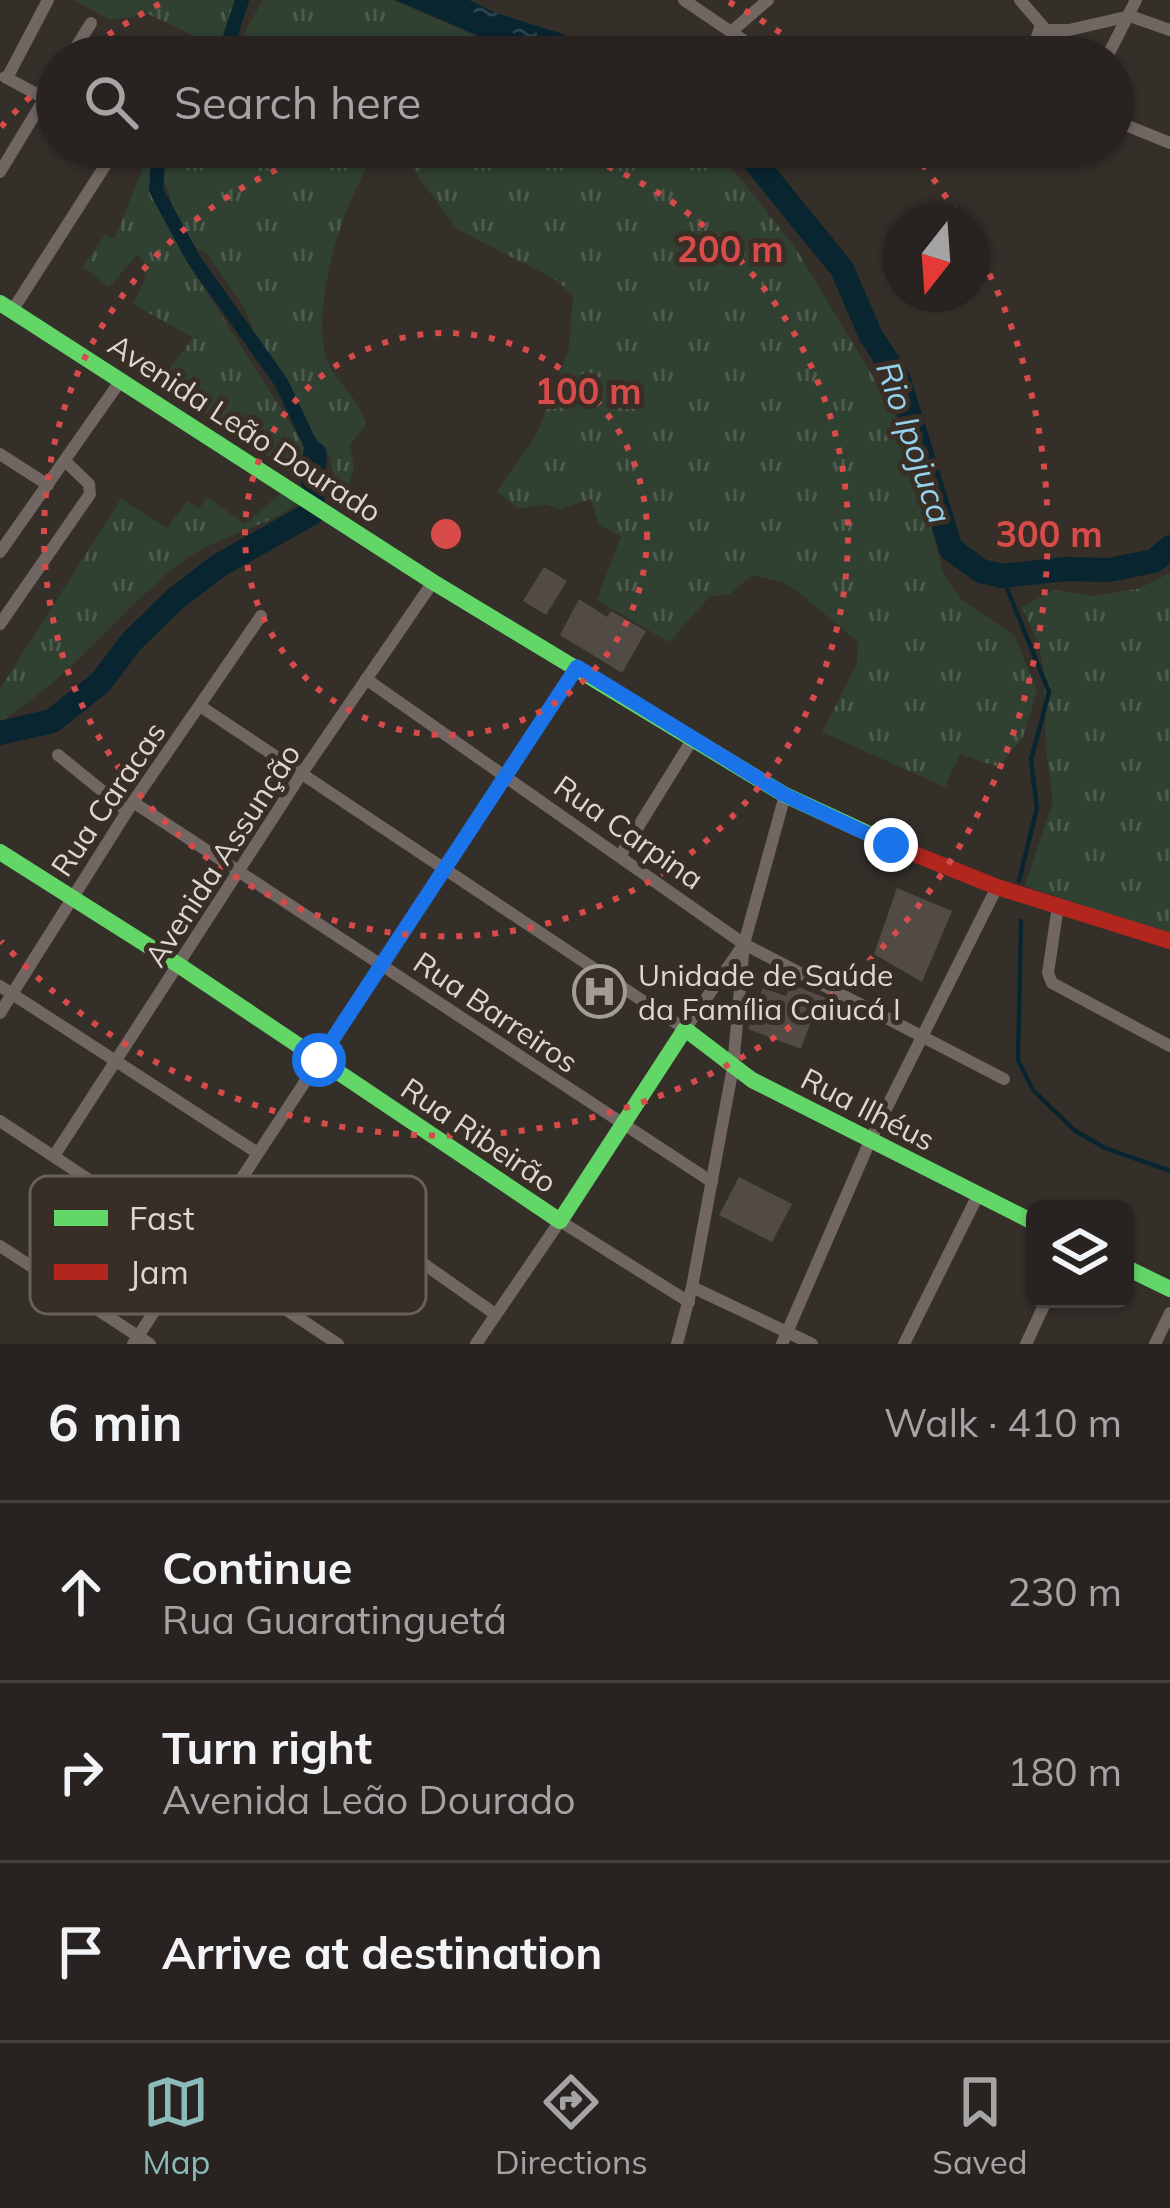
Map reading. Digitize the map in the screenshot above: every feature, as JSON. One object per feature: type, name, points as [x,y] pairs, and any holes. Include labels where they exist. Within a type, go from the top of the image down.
[{"type":"main road","name":"Avenida Leão Dourado","points":[[6,307],[433,582],[785,795],[891,845],[997,887],[1170,941]]},
{"type":"main road","name":"Rua Ribeirão","points":[[0,852],[560,1221]]},
{"type":"main road","name":"Rua Ilhéus","points":[[685,1030],[733,1067],[1026,1219]]},
{"type":"main road","points":[[560,1221],[685,1030]]},
{"type":"main road","points":[[1134,1271],[1170,1288]]},
{"type":"street","points":[[36,93],[4,77],[48,0]]},
{"type":"street","points":[[684,0],[739,36]]},
{"type":"street","points":[[732,31],[768,0]]},
{"type":"street","points":[[1119,36],[1136,0]]},
{"type":"street","points":[[1025,2],[1049,36]]},
{"type":"street","points":[[1044,28],[1069,30],[1130,16],[1170,30]]},
{"type":"street","points":[[84,36],[92,23]]},
{"type":"street","points":[[1040,36],[1044,28]]},
{"type":"street","points":[[0,172],[36,122]]},
{"type":"street","points":[[1134,128],[1170,142]]},
{"type":"street","points":[[6,307],[103,168]]},
{"type":"street","points":[[0,553],[121,380]]},
{"type":"street","points":[[0,454],[48,485]]},
{"type":"street","points":[[0,624],[91,489],[64,461]]},
{"type":"street","name":"Avenida Assunção","points":[[54,1156],[302,773],[433,582]]},
{"type":"street","points":[[0,593],[15,604]]},
{"type":"street","name":"Rua Caracas","points":[[0,1013],[6,990],[261,616]]},
{"type":"street","points":[[241,1176],[577,667]]},
{"type":"street","name":"Rua Carpina","points":[[366,679],[744,944],[1004,1078]]},
{"type":"street","points":[[200,706],[685,1030],[744,944]]},
{"type":"street","points":[[620,856],[692,740]]},
{"type":"street","name":"Rua Barreiros","points":[[58,755],[130,807],[241,870],[712,1182]]},
{"type":"street","points":[[677,1344],[733,1067],[744,944],[785,795]]},
{"type":"street","points":[[784,1338],[870,1141],[997,887]]},
{"type":"street","points":[[1058,906],[1048,974],[1062,990],[1170,1046]]},
{"type":"street","points":[[6,990],[256,1152]]},
{"type":"street","points":[[0,1121],[84,1176]]},
{"type":"street","points":[[904,1344],[978,1195]]},
{"type":"street","points":[[476,1344],[560,1221]]},
{"type":"street","name":"Rua Ribeirão","points":[[560,1221],[689,1302]]},
{"type":"street","points":[[0,1246],[30,1267]]},
{"type":"street","points":[[426,1265],[495,1314]]},
{"type":"street","points":[[692,1287],[784,1338],[812,1344]]},
{"type":"street","points":[[1026,1344],[1043,1308]]},
{"type":"street","points":[[1155,1344],[1170,1312]]},
{"type":"street","points":[[99,1314],[140,1342],[157,1314]]},
{"type":"street","points":[[293,1314],[338,1344]]},
{"type":"green space","points":[[73,0],[238,0],[226,36],[193,36],[148,14],[111,20]]},
{"type":"green space","points":[[263,0],[393,0],[476,36],[243,36]]},
{"type":"green space","points":[[150,168],[152,196],[186,260],[308,455],[305,482],[159,382],[193,338],[133,304],[145,280],[144,262],[137,255],[109,287],[83,267],[105,235],[115,239],[142,169]]},
{"type":"green space","points":[[161,168],[367,168],[340,229],[322,314],[327,360],[366,424],[350,445],[354,468],[342,505],[332,497],[331,459],[297,411],[244,307],[207,254],[191,244]]},
{"type":"green space","points":[[412,168],[730,168],[741,179],[796,249],[893,410],[924,498],[943,573],[961,599],[1015,636],[1037,691],[1023,737],[999,767],[960,754],[945,787],[822,732],[857,664],[858,642],[782,582],[752,575],[730,594],[710,596],[669,642],[597,600],[621,536],[599,525],[591,499],[561,509],[543,504],[519,509],[497,491],[537,434],[569,349],[573,296],[558,281],[457,229]]},
{"type":"green space","points":[[282,493],[299,502],[183,561],[69,668],[0,723],[0,689],[121,499],[167,528],[187,501],[199,509],[207,497],[245,524]]},
{"type":"green space","points":[[1170,573],[1170,934],[1025,886],[1053,802],[1043,668],[1039,645],[1022,607],[1055,590],[1094,596],[1138,589]]},
{"type":"water","points":[[395,0],[469,0],[565,36],[479,36]]},
{"type":"building","points":[[544,567],[567,581],[546,615],[523,601]]},
{"type":"building","points":[[579,599],[607,617],[611,611],[646,631],[622,673],[560,635]]},
{"type":"building","points":[[897,888],[952,911],[922,982],[874,954]]},
{"type":"building","points":[[791,984],[826,998],[821,1012],[815,1010],[801,1049],[748,1029],[763,988],[786,996]]},
{"type":"building","points":[[739,1177],[792,1204],[772,1242],[719,1215]]},
{"type":"waterway","points":[[230,36],[242,0]]},
{"type":"waterway","points":[[158,168],[156,190],[194,260],[281,382],[315,454]]},
{"type":"waterway","name":"Rio Ipojuca","points":[[760,168],[842,269],[871,336],[898,377],[951,549],[981,571],[1002,576],[1109,570],[1154,561],[1170,547]]},
{"type":"waterway","points":[[0,733],[52,721],[100,683],[132,641],[174,600],[218,566],[312,513],[315,454]]},
{"type":"waterway","points":[[1002,576],[1049,692],[1031,760],[1037,808],[1019,881]]},
{"type":"waterway","points":[[1021,921],[1018,1060],[1033,1090],[1074,1130],[1105,1148],[1170,1171]]},
{"type":"traffic: fast","points":[[0,303],[433,582],[785,795],[902,849]]},
{"type":"traffic: fast","points":[[0,852],[180,966],[560,1221],[685,1029],[752,1080],[1026,1218]]},
{"type":"traffic: fast","points":[[1134,1271],[1170,1289]]},
{"type":"traffic: jam","points":[[902,849],[997,887],[1170,941]]},
{"type":"place","name":"Unidade de Saúde da Família Caiucá I","points":[[599,992]]},
{"type":"route","points":[[319,1060],[577,667],[785,795],[891,845]]}]
